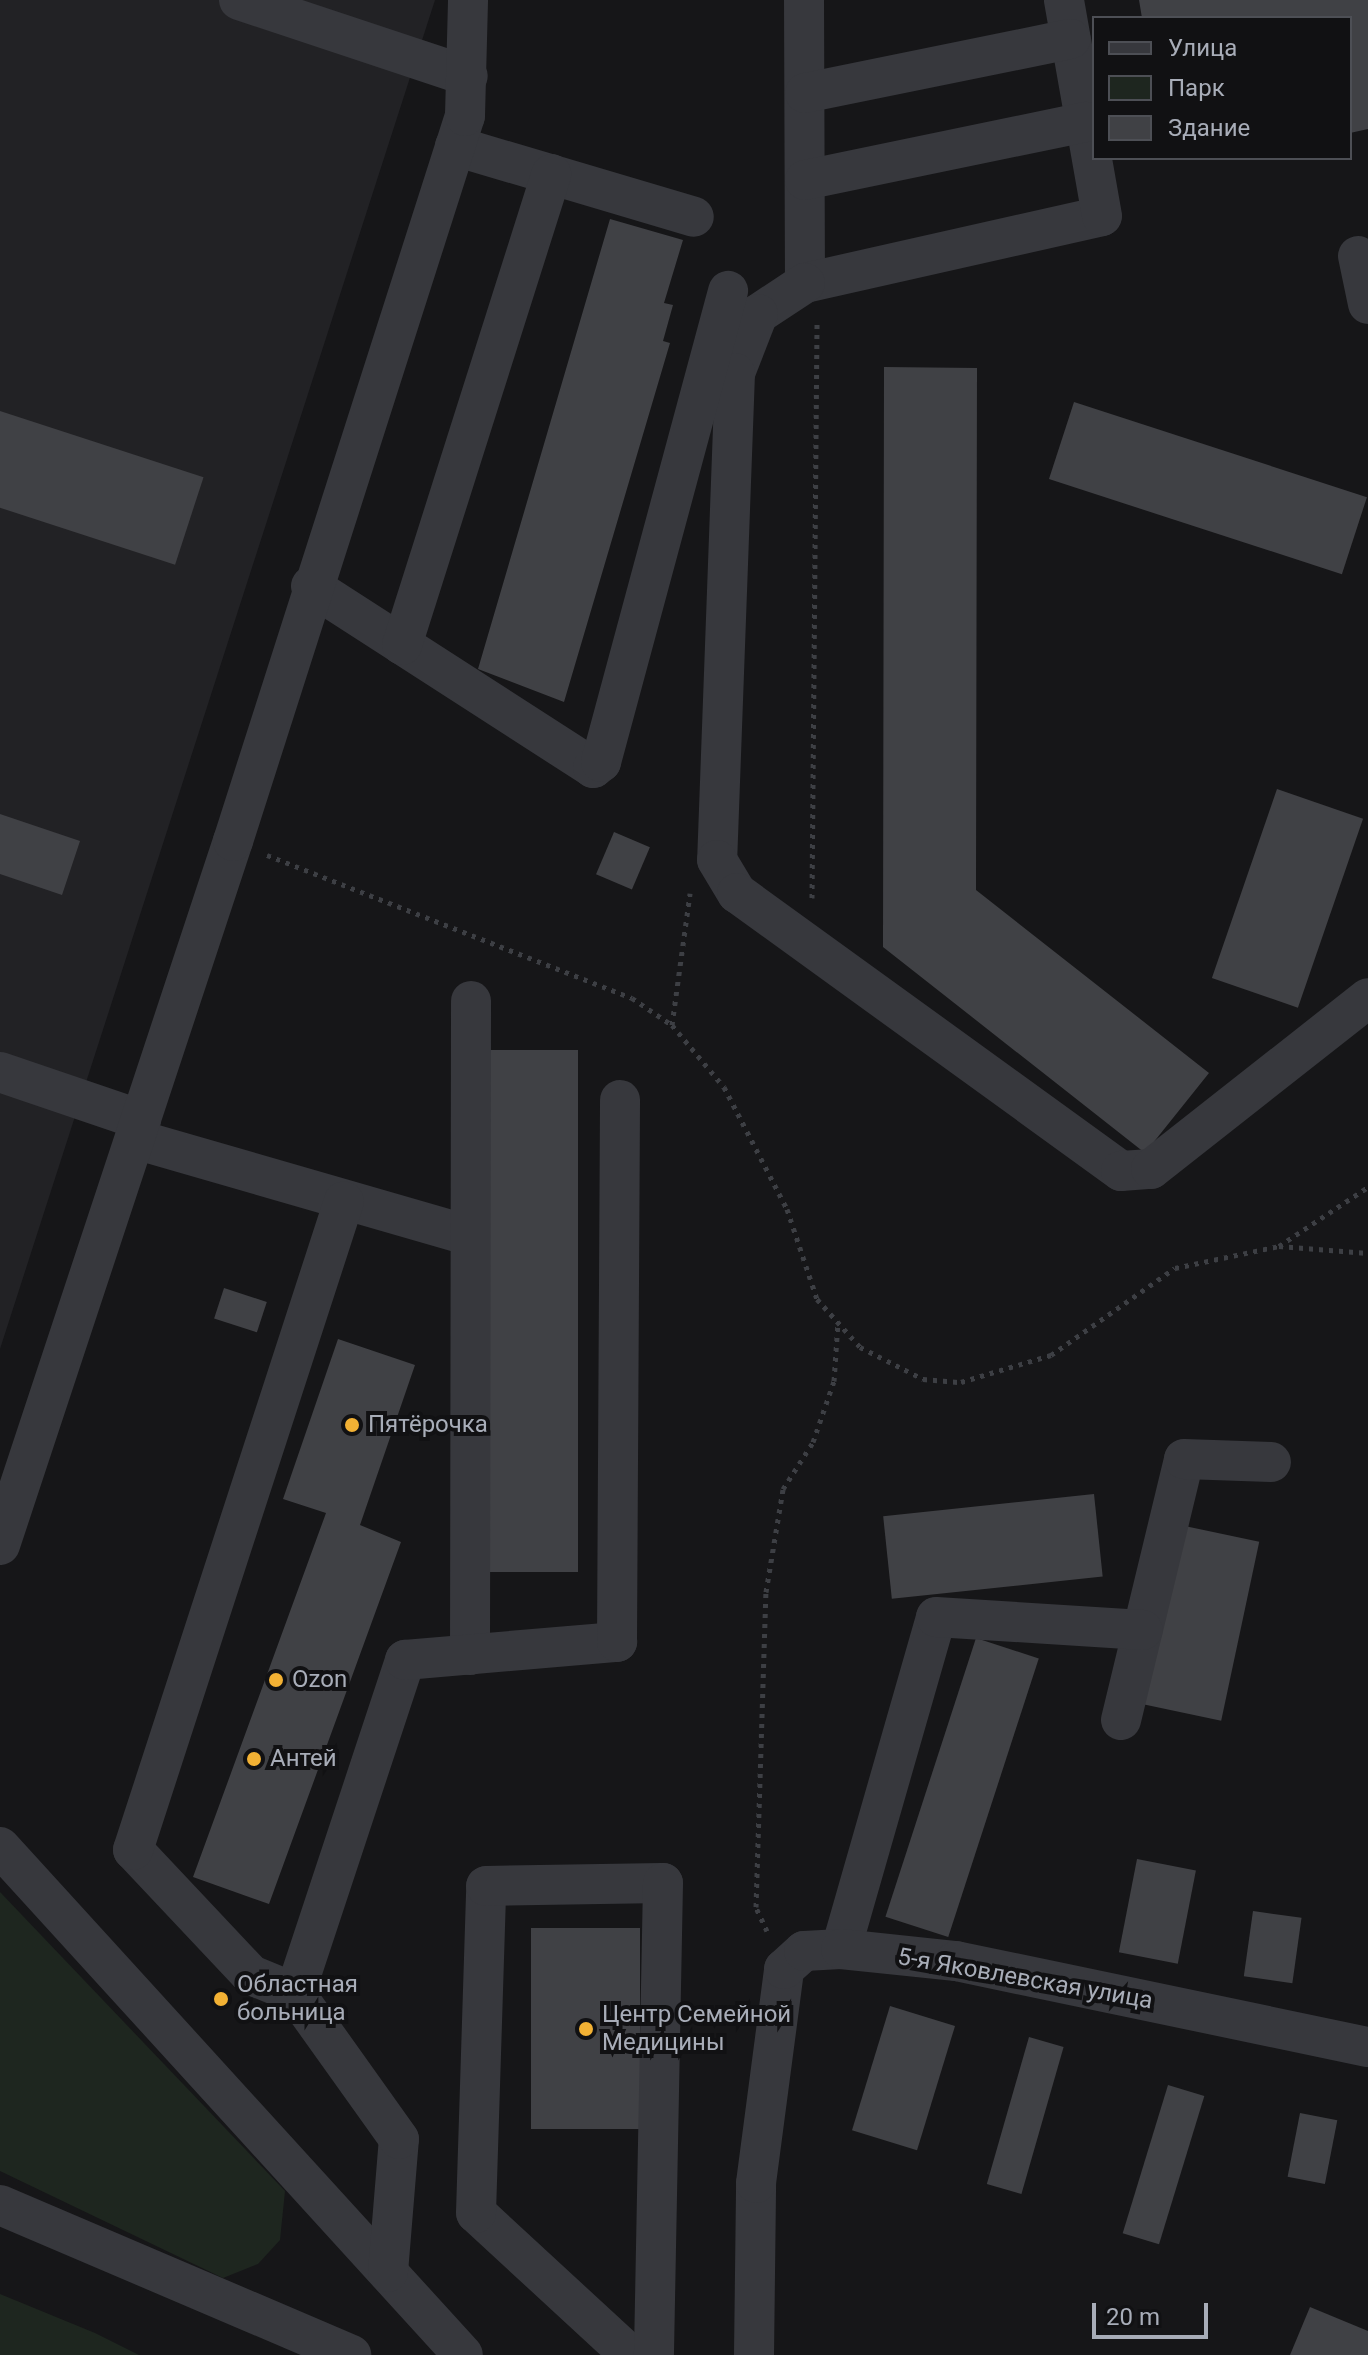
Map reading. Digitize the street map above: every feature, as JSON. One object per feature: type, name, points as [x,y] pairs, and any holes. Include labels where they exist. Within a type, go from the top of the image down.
[{"type":"street","points":[[239,0],[468,76]]},
{"type":"street","points":[[0,1545],[233,841],[311,586],[465,116],[468,0]]},
{"type":"street","points":[[804,0],[805,180],[811,282]]},
{"type":"street","points":[[1064,0],[1092,157]]},
{"type":"street","points":[[805,93],[1071,39]]},
{"type":"street","points":[[805,180],[1086,122]]},
{"type":"street","points":[[455,146],[694,217]]},
{"type":"street","points":[[1092,160],[1102,216],[811,282],[758,314],[735,373],[717,860],[737,893],[1121,1171],[1151,1169],[1368,998]]},
{"type":"street","points":[[402,645],[551,174]]},
{"type":"street","points":[[1358,256],[1368,304]]},
{"type":"street","points":[[311,586],[583,765],[593,768],[601,762],[728,291]]},
{"type":"street","points":[[470,1655],[468,1235],[471,1001]]},
{"type":"street","points":[[0,1072],[138,1129],[344,1201],[468,1235]]},
{"type":"street","points":[[295,1993],[405,1660],[617,1642],[620,1100]]},
{"type":"street","points":[[344,1201],[133,1850],[251,1975],[295,1993],[399,2139],[388,2272]]},
{"type":"street","points":[[1121,1720],[1184,1459],[1271,1462]]},
{"type":"street","points":[[841,1949],[936,1617],[1143,1630]]},
{"type":"street","points":[[0,1847],[463,2355]]},
{"type":"street","points":[[630,2355],[476,2213],[486,1886],[663,1883],[654,2355]]},
{"type":"street","name":"5-я Яковлевская улица","points":[[784,1969],[804,1951],[841,1949],[956,1961],[1368,2047]]},
{"type":"street","points":[[754,2355],[756,2183],[784,1969]]},
{"type":"street","points":[[0,2205],[351,2355]]},
{"type":"path","points":[[811,282],[811,947]]},
{"type":"path","points":[[233,841],[632,998],[672,1025],[724,1087],[787,1209],[817,1299],[860,1347],[923,1379],[961,1382],[1051,1355],[1175,1268],[1279,1246],[1368,1253]]},
{"type":"path","points":[[672,1025],[691,883]]},
{"type":"path","points":[[1279,1246],[1368,1187]]},
{"type":"path","points":[[784,1969],[756,1907],[766,1592],[783,1489],[813,1442],[834,1381],[838,1322]]},
{"type":"shaded area","points":[[0,0],[435,0],[0,1349]]},
{"type":"green space","points":[[0,1892],[285,2191],[280,2240],[258,2264],[223,2278],[0,2171]]},
{"type":"green space","points":[[0,2294],[95,2333],[139,2355],[0,2355]]},
{"type":"building","points":[[1139,0],[1368,0],[1368,129],[1352,133],[1352,16],[1142,16]]},
{"type":"building","points":[[610,219],[683,240],[664,303],[673,305],[663,341],[670,343],[564,702],[478,669]]},
{"type":"building","points":[[884,367],[977,368],[976,890],[1209,1073],[1145,1153],[883,947]]},
{"type":"building","points":[[1074,402],[1367,497],[1342,574],[1049,479]]},
{"type":"building","points":[[0,411],[204,477],[175,565],[0,508]]},
{"type":"building","points":[[1277,789],[1363,819],[1298,1008],[1212,978]]},
{"type":"building","points":[[0,814],[80,841],[62,895],[0,874]]},
{"type":"building","points":[[614,832],[650,847],[632,890],[596,874]]},
{"type":"building","points":[[487,1050],[578,1050],[578,1572],[487,1572]]},
{"type":"building","points":[[224,1288],[267,1302],[257,1332],[214,1318]]},
{"type":"building","points":[[338,1339],[415,1365],[360,1525],[401,1542],[269,1904],[193,1877],[326,1513],[283,1499]]},
{"type":"building","points":[[1094,1494],[1103,1577],[892,1599],[883,1516]]},
{"type":"building","points":[[1180,1525],[1259,1542],[1221,1721],[1142,1704]]},
{"type":"building","points":[[976,1638],[1039,1658],[948,1937],[885,1917]]},
{"type":"building","points":[[1137,1859],[1196,1870],[1178,1964],[1119,1952]]},
{"type":"building","points":[[1253,1911],[1302,1918],[1292,1983],[1244,1976]]},
{"type":"building","name":"Центр Семейной Медицины","points":[[531,1928],[640,1928],[640,2129],[531,2129]]},
{"type":"building","points":[[890,2006],[955,2026],[917,2150],[852,2130]]},
{"type":"building","points":[[1029,2037],[1064,2047],[1021,2194],[987,2184]]},
{"type":"building","points":[[1168,2085],[1204,2096],[1159,2244],[1123,2233]]},
{"type":"building","points":[[1300,2113],[1337,2120],[1325,2184],[1288,2177]]},
{"type":"building","points":[[1310,2307],[1368,2331],[1368,2355],[1290,2355]]},
{"type":"place","name":"Пятёрочка","points":[[352,1425]]},
{"type":"place","name":"Ozon","points":[[276,1680]]},
{"type":"place","name":"Антей","points":[[254,1759]]},
{"type":"place","name":"Областная больница","points":[[221,1999]]},
{"type":"place","name":"Центр Семейной Медицины","points":[[586,2029]]}]
